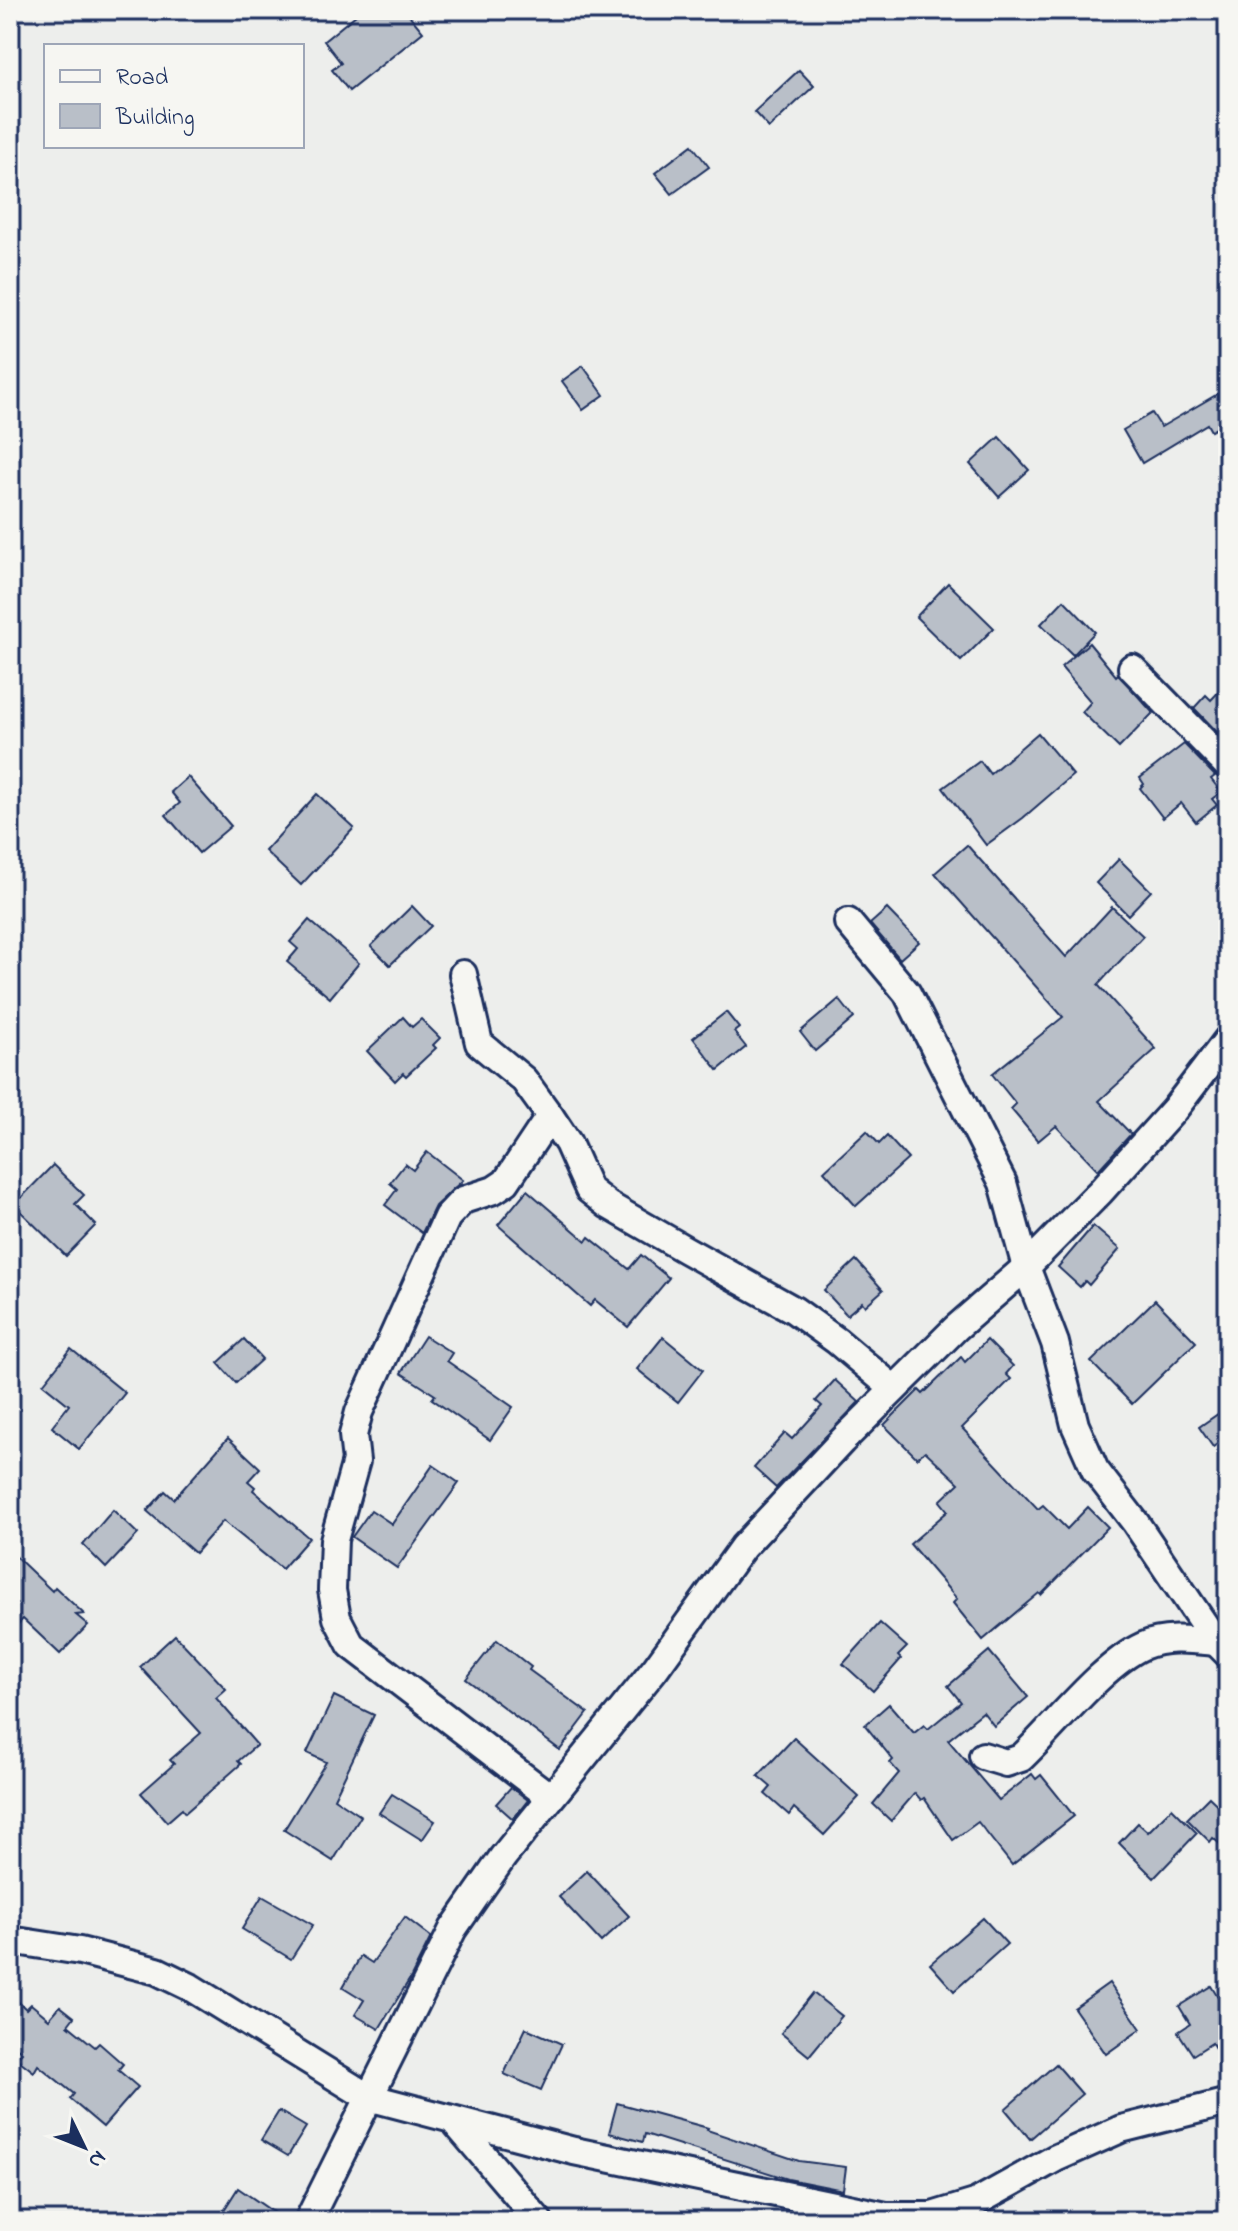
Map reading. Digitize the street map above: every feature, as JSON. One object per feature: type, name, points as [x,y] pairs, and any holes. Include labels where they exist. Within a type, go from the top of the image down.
[{"type":"street","points":[[1132,668],[1228,766]]},
{"type":"street","points":[[848,922],[907,993],[1003,1183],[1026,1267],[1055,1343],[1075,1425],[1095,1470],[1222,1648]]},
{"type":"street","points":[[463,974],[479,1043],[524,1080],[568,1143],[589,1190],[647,1228],[794,1310],[894,1389]]},
{"type":"street","points":[[308,2221],[453,1929],[550,1797],[655,1669],[743,1547],[894,1389],[956,1328],[1026,1267],[1100,1192],[1174,1110],[1228,1039]]},
{"type":"street","points":[[550,1116],[506,1182],[494,1190],[463,1200],[447,1217],[359,1412],[353,1435],[356,1461],[334,1540],[332,1590],[337,1618],[351,1645],[550,1797]]},
{"type":"street","points":[[983,1756],[1006,1763],[1021,1758],[1118,1661],[1145,1645],[1180,1639],[1222,1648]]},
{"type":"street","points":[[10,1940],[80,1951],[157,1971],[190,1987],[368,2097],[574,2151],[857,2216],[932,2216],[975,2203],[1056,2158],[1121,2129],[1228,2102]]},
{"type":"street","points":[[454,2121],[539,2221]]},
{"type":"building","points":[[362,10],[405,10],[423,32],[349,91],[332,70],[341,63],[324,41]]},
{"type":"building","points":[[799,70],[814,86],[769,128],[754,112]]},
{"type":"building","points":[[692,145],[709,167],[672,194],[655,173]]},
{"type":"building","points":[[583,366],[604,395],[583,410],[562,381]]},
{"type":"building","points":[[1228,388],[1228,421],[1211,431],[1207,424],[1142,463],[1123,430],[1152,413],[1161,427]]},
{"type":"building","points":[[999,437],[1029,470],[999,497],[970,464]]},
{"type":"building","points":[[948,583],[994,628],[961,661],[916,617]]},
{"type":"building","points":[[1064,600],[1095,632],[1073,655],[1041,624]]},
{"type":"building","points":[[1089,643],[1153,713],[1119,748],[1082,712],[1091,702],[1061,667]]},
{"type":"building","points":[[1228,682],[1228,743],[1194,708],[1206,695],[1211,700]]},
{"type":"building","points":[[1038,733],[1073,775],[986,845],[943,788],[980,761],[990,774]]},
{"type":"building","points":[[1184,744],[1215,776],[1211,779],[1221,792],[1212,799],[1217,805],[1196,822],[1181,803],[1163,818],[1140,788],[1144,784],[1140,778]]},
{"type":"building","points":[[188,777],[231,826],[199,853],[166,815],[180,803],[171,792]]},
{"type":"building","points":[[317,794],[354,828],[301,885],[265,851]]},
{"type":"building","points":[[967,845],[1066,957],[1112,907],[1143,936],[1098,985],[1156,1049],[1099,1101],[1131,1134],[1098,1170],[1056,1126],[1038,1141],[1011,1109],[1016,1104],[992,1074],[1063,1017],[935,873]]},
{"type":"building","points":[[1119,859],[1151,891],[1128,915],[1096,883]]},
{"type":"building","points":[[412,906],[431,926],[390,965],[371,946]]},
{"type":"building","points":[[887,909],[919,942],[900,959],[870,924]]},
{"type":"building","points":[[309,920],[359,963],[330,998],[287,962],[298,949],[290,942]]},
{"type":"building","points":[[839,999],[854,1018],[815,1051],[800,1032]]},
{"type":"building","points":[[726,1012],[739,1028],[734,1032],[746,1047],[718,1070],[693,1038]]},
{"type":"building","points":[[403,1017],[412,1027],[421,1019],[440,1038],[433,1045],[436,1048],[406,1076],[403,1073],[395,1081],[367,1051]]},
{"type":"building","points":[[867,1131],[879,1144],[887,1136],[908,1159],[856,1206],[824,1171]]},
{"type":"building","points":[[427,1152],[463,1180],[435,1206],[422,1233],[385,1205],[397,1189],[390,1183],[405,1164],[413,1170]]},
{"type":"building","points":[[53,1165],[84,1195],[75,1204],[96,1225],[66,1256],[14,1205]]},
{"type":"building","points":[[527,1190],[586,1241],[589,1237],[629,1269],[641,1255],[669,1278],[628,1327],[595,1300],[590,1306],[498,1225]]},
{"type":"building","points":[[1093,1226],[1120,1249],[1089,1285],[1085,1281],[1080,1287],[1058,1267]]},
{"type":"building","points":[[856,1260],[883,1290],[865,1306],[862,1302],[847,1315],[824,1290]]},
{"type":"building","points":[[1155,1300],[1196,1342],[1132,1404],[1091,1362]]},
{"type":"building","points":[[425,1336],[452,1353],[447,1361],[513,1407],[490,1440],[432,1399],[435,1395],[401,1373]]},
{"type":"building","points":[[663,1337],[703,1370],[678,1402],[637,1369]]},
{"type":"building","points":[[244,1339],[262,1359],[236,1383],[218,1363]]},
{"type":"building","points":[[987,1340],[1013,1366],[1006,1374],[1011,1379],[962,1428],[1038,1509],[1043,1505],[1067,1529],[1088,1507],[1108,1527],[1041,1595],[1039,1593],[983,1640],[953,1603],[957,1599],[910,1544],[948,1511],[940,1501],[959,1483],[925,1451],[917,1458],[884,1425],[919,1390],[923,1394],[961,1357],[965,1362]]},
{"type":"building","points":[[71,1349],[125,1393],[79,1449],[52,1427],[69,1405],[43,1384]]},
{"type":"building","points":[[835,1380],[859,1402],[776,1488],[754,1468],[785,1433],[792,1439],[822,1406],[816,1401]]},
{"type":"building","points":[[1228,1407],[1228,1436],[1213,1447],[1199,1427]]},
{"type":"building","points":[[228,1438],[260,1468],[248,1481],[255,1487],[253,1490],[309,1538],[282,1569],[223,1521],[195,1553],[147,1511],[165,1491],[174,1499]]},
{"type":"building","points":[[433,1465],[459,1483],[397,1568],[352,1537],[371,1510],[392,1524]]},
{"type":"building","points":[[113,1510],[138,1534],[106,1568],[83,1545]]},
{"type":"building","points":[[10,1551],[52,1591],[55,1587],[84,1614],[76,1615],[88,1625],[60,1654],[23,1619],[10,1632]]},
{"type":"building","points":[[880,1623],[907,1647],[898,1656],[901,1659],[873,1691],[843,1664]]},
{"type":"building","points":[[175,1635],[226,1689],[216,1698],[257,1745],[238,1761],[241,1764],[185,1813],[182,1809],[167,1822],[141,1793],[174,1764],[170,1760],[201,1733],[140,1667]]},
{"type":"building","points":[[497,1640],[531,1667],[529,1670],[588,1713],[560,1750],[466,1679]]},
{"type":"building","points":[[989,1651],[1028,1697],[994,1726],[983,1712],[948,1740],[999,1800],[1032,1774],[1036,1779],[1041,1775],[1074,1816],[1012,1865],[978,1822],[953,1840],[924,1798],[921,1800],[915,1793],[891,1821],[873,1804],[899,1773],[890,1763],[893,1760],[865,1725],[889,1704],[914,1733],[924,1725],[928,1729],[961,1702],[948,1686]]},
{"type":"building","points":[[334,1696],[374,1715],[334,1798],[361,1816],[333,1861],[284,1830],[326,1762],[307,1753]]},
{"type":"building","points":[[794,1738],[859,1797],[824,1835],[794,1808],[789,1815],[765,1794],[771,1787],[758,1776]]},
{"type":"building","points":[[511,1787],[528,1800],[513,1819],[496,1804]]},
{"type":"building","points":[[392,1794],[435,1821],[422,1840],[379,1813]]},
{"type":"building","points":[[1209,1797],[1228,1815],[1228,1851],[1213,1838],[1210,1842],[1187,1819]]},
{"type":"building","points":[[1172,1808],[1197,1833],[1154,1878],[1119,1843],[1138,1823],[1148,1832]]},
{"type":"building","points":[[587,1871],[629,1916],[601,1942],[559,1897]]},
{"type":"building","points":[[262,1896],[313,1925],[291,1959],[242,1929]]},
{"type":"building","points":[[405,1917],[431,1937],[379,2029],[355,2015],[364,2000],[343,1987],[361,1956],[372,1963]]},
{"type":"building","points":[[983,1918],[1007,1944],[954,1991],[930,1964]]},
{"type":"building","points":[[1109,1983],[1141,2029],[1106,2054],[1074,2008]]},
{"type":"building","points":[[1211,1986],[1228,2014],[1228,2071],[1212,2043],[1193,2055],[1178,2032],[1190,2024],[1179,2006]]},
{"type":"building","points":[[813,1993],[842,2016],[809,2056],[781,2033]]},
{"type":"building","points":[[10,1994],[26,2009],[31,2004],[49,2019],[60,2006],[74,2017],[68,2025],[95,2047],[99,2043],[123,2064],[118,2070],[138,2087],[103,2127],[70,2099],[74,2094],[38,2065],[34,2072],[16,2058],[22,2052],[10,2042]]},
{"type":"building","points":[[526,2028],[562,2044],[541,2090],[504,2074]]},
{"type":"building","points":[[1056,2064],[1082,2094],[1030,2139],[1005,2109]]},
{"type":"building","points":[[617,2103],[708,2128],[799,2161],[846,2167],[843,2190],[788,2179],[645,2134],[643,2142],[609,2133]]},
{"type":"building","points":[[279,2111],[306,2127],[288,2156],[261,2140]]},
{"type":"building","points":[[238,2188],[286,2221],[217,2221]]}]
